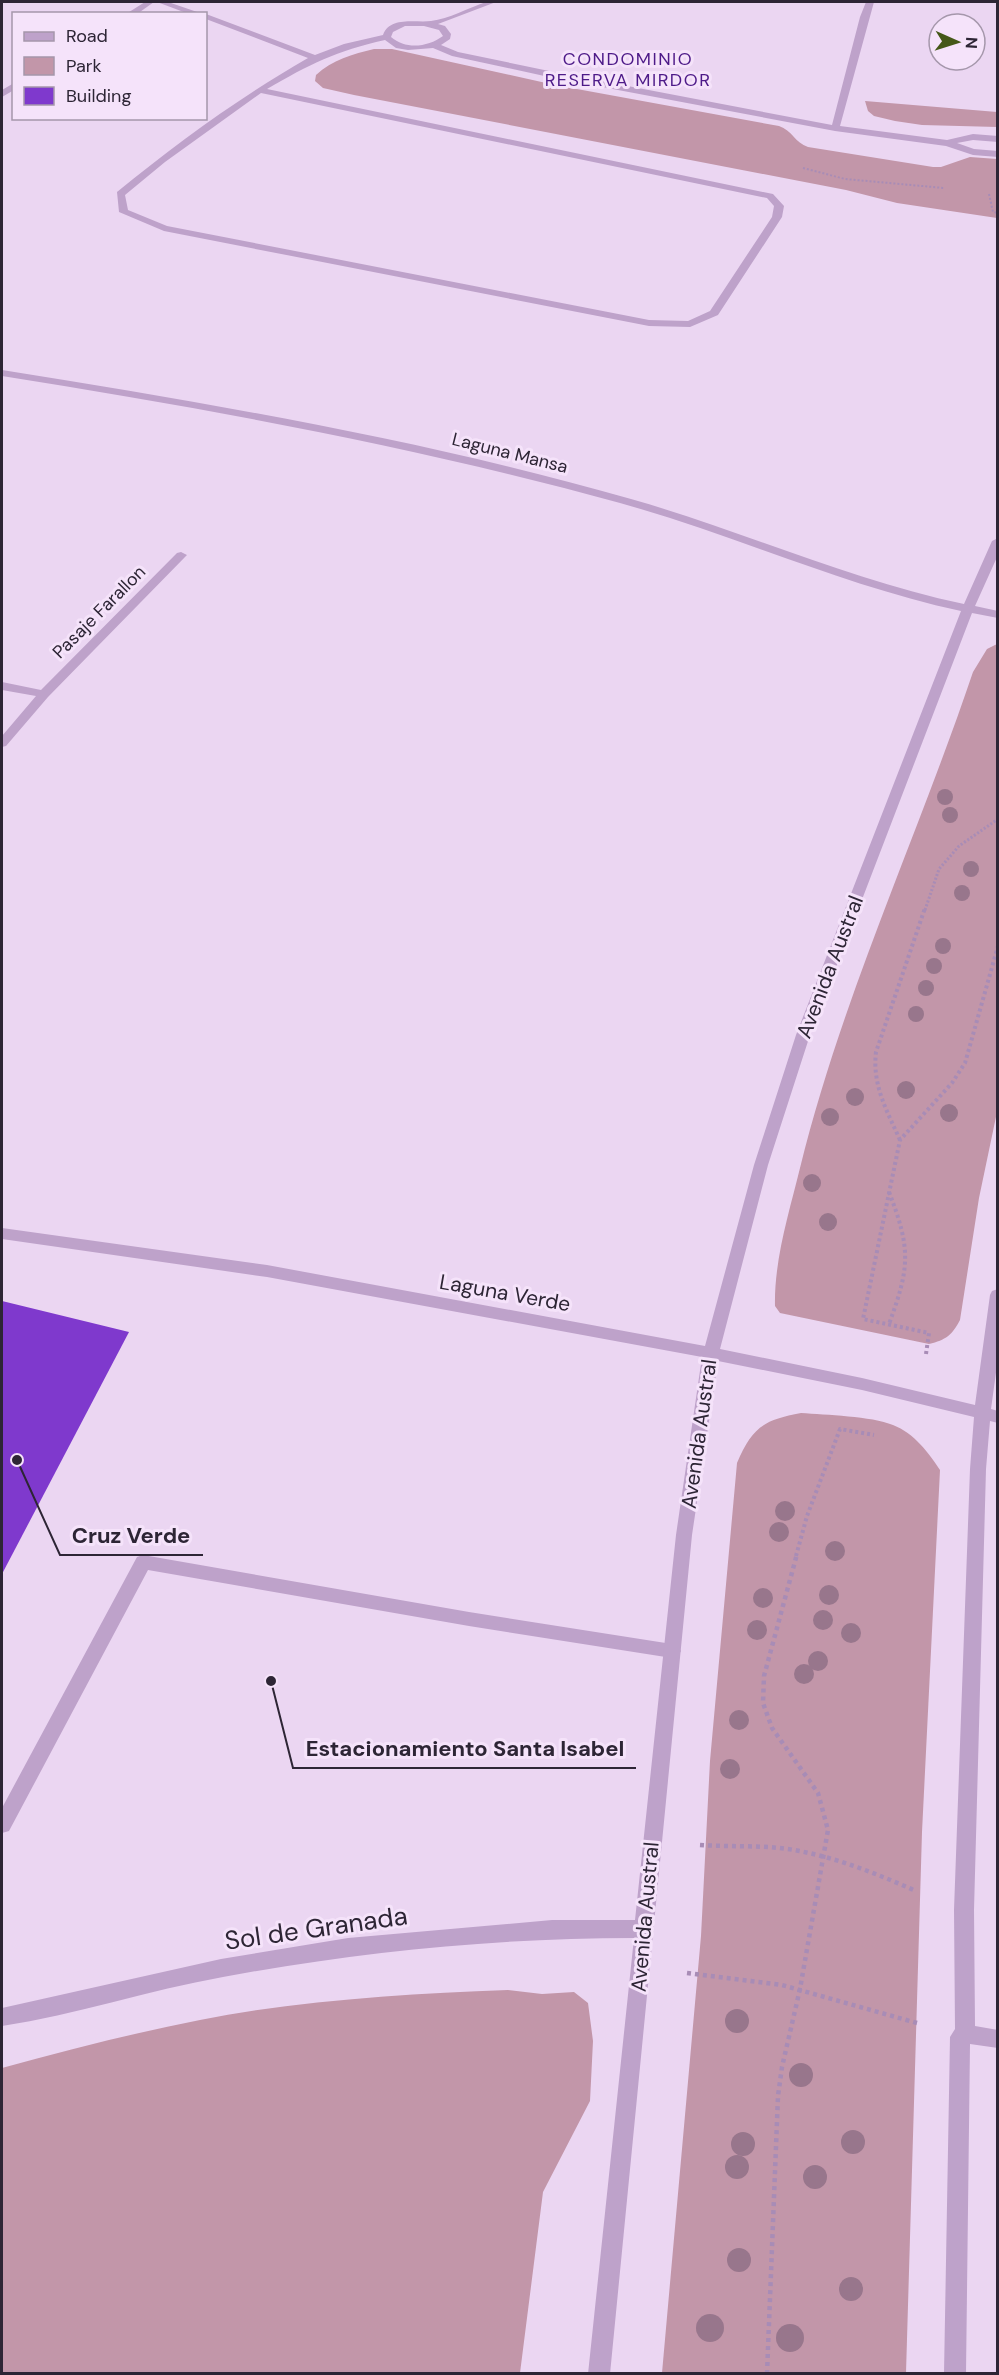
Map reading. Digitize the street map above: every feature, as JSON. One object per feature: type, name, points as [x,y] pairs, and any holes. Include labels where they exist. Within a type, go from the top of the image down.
[{"type":"street","points":[[133,12],[150,2]]},
{"type":"street","points":[[161,2],[192,12]]},
{"type":"street","points":[[431,24],[442,28],[447,34],[444,40],[434,45],[404,47],[392,43],[387,37],[388,31],[403,24],[431,24],[492,2]]},
{"type":"street","points":[[835,128],[844,105],[863,19],[870,2]]},
{"type":"street","points":[[207,16],[315,58]]},
{"type":"street","points":[[258,90],[770,196],[779,206],[777,217],[714,313],[690,324],[649,323],[164,228],[124,212],[120,194],[162,160],[258,90],[315,58],[347,46],[387,37]]},
{"type":"street","points":[[434,45],[455,54],[537,71],[835,128],[948,143],[973,152],[998,154]]},
{"type":"street","points":[[948,143],[973,137],[998,140]]},
{"type":"street","name":"Laguna Mansa","points":[[2,373],[285,422],[539,478],[630,502],[916,596],[998,615]]},
{"type":"street","name":"Avenida Austral","points":[[599,2373],[684,1535],[711,1353],[761,1165],[803,1035],[968,609],[998,541]]},
{"type":"street","name":"Pasaje Farallon","points":[[2,742],[44,694],[181,555]]},
{"type":"street","points":[[2,686],[44,694]]},
{"type":"street","name":"Laguna Verde","points":[[2,1233],[267,1271],[711,1353],[861,1384],[990,1415]]},
{"type":"street","points":[[955,2373],[964,1910],[998,1295]]},
{"type":"street","points":[[2,1825],[143,1562],[457,1617],[672,1651]]},
{"type":"street","name":"Sol de Granada","points":[[2,2017],[221,1968],[348,1947],[552,1929],[644,1929]]},
{"type":"street","points":[[962,2035],[998,2039]]},
{"type":"path","points":[[900,1140],[875,1084],[873,1066],[876,1052],[939,869],[958,846],[998,819]]},
{"type":"path","points":[[862,1318],[900,1140],[952,1083],[964,1063],[998,946]]},
{"type":"path","points":[[888,1191],[901,1223],[908,1258],[904,1284],[890,1324]]},
{"type":"path","points":[[767,2373],[778,2096],[782,2067],[800,1989],[828,1830],[818,1792],[772,1728],[764,1703],[764,1676],[807,1515],[840,1429]]},
{"type":"path","points":[[652,1844],[785,1849],[823,1856],[964,1910]]},
{"type":"path","points":[[640,1969],[716,1975],[800,1989],[962,2035]]},
{"type":"green space","points":[[374,49],[392,49],[555,85],[779,126],[808,147],[933,167],[941,167],[970,157],[997,159],[997,218],[897,203],[846,190],[354,95],[323,88],[315,81],[316,75],[336,62]]},
{"type":"green space","points":[[865,101],[997,112],[997,127],[922,125],[895,121],[874,116],[868,111]]},
{"type":"green space","points":[[997,644],[997,1112],[979,1198],[960,1320],[948,1336],[929,1344],[780,1313],[775,1306],[775,1289],[783,1237],[817,1104],[837,1042],[973,672],[987,649]]},
{"type":"green space","points":[[801,1413],[861,1418],[893,1425],[914,1438],[940,1470],[922,1832],[906,2373],[662,2373],[701,1936],[710,1761],[737,1463],[748,1441],[761,1427],[768,1422]]},
{"type":"green space","points":[[508,1990],[542,1994],[574,1992],[588,2003],[593,2041],[590,2101],[543,2192],[520,2373],[2,2373],[2,2068],[125,2036],[276,2007],[354,1999]]},
{"type":"building","points":[[2,1301],[129,1332],[2,1574]]},
{"type":"place","name":"Cruz Verde","points":[[17,1460]]},
{"type":"place","name":"Estacionamiento Santa Isabel","points":[[271,1681]]},
{"type":"district","name":"CONDOMINIO RESERVA MIRDOR","points":[[628,69]]}]
